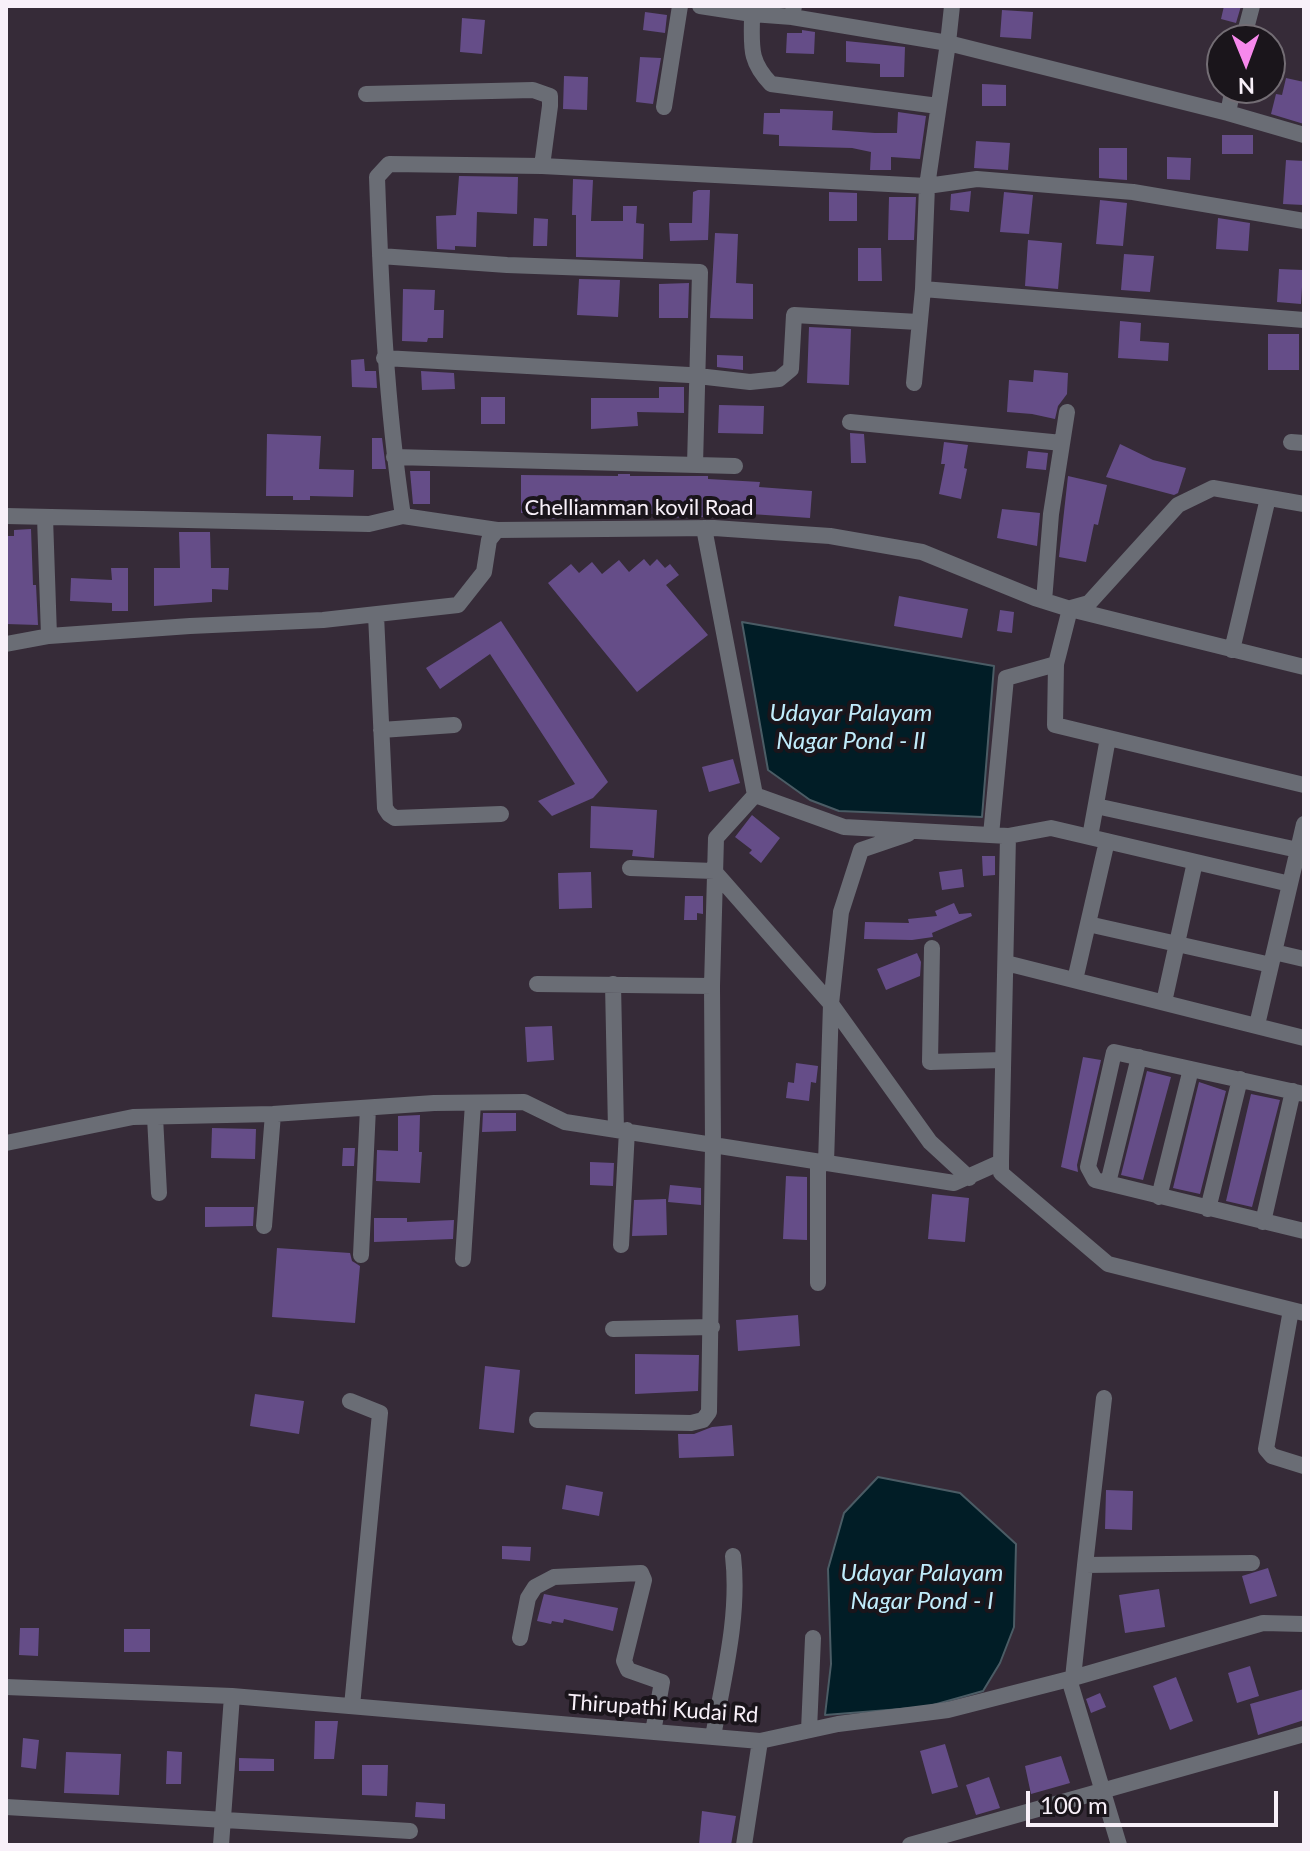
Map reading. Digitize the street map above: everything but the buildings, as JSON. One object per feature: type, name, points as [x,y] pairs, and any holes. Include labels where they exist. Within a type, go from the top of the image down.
[{"type":"street","points":[[664,107],[680,6]]},
{"type":"street","points":[[700,6],[752,14],[793,12],[948,43],[1304,135]]},
{"type":"street","points":[[914,383],[923,289],[927,186],[952,6]]},
{"type":"street","points":[[752,14],[752,50],[757,69],[771,84],[938,106]]},
{"type":"street","points":[[366,94],[544,92],[550,96],[550,106],[542,166]]},
{"type":"street","points":[[1228,113],[1230,104]]},
{"type":"street","points":[[403,516],[384,358],[377,177],[389,164],[542,166],[927,186],[977,179],[1133,192],[1304,221]]},
{"type":"street","points":[[380,256],[507,265],[700,272],[695,465]]},
{"type":"street","points":[[923,289],[1304,320]]},
{"type":"street","points":[[384,358],[697,376],[750,382],[779,379],[791,369],[794,315],[918,322]]},
{"type":"street","points":[[1044,601],[1051,514],[1067,412]]},
{"type":"street","points":[[850,422],[1062,443]]},
{"type":"street","points":[[394,457],[735,466]]},
{"type":"street","points":[[1304,504],[1213,488],[1178,505],[1089,603],[1070,609],[1056,664],[1055,725],[1304,785]]},
{"type":"street","points":[[1232,650],[1268,498]]},
{"type":"street","points":[[6,516],[369,524],[403,516],[497,530]]},
{"type":"street","points":[[45,517],[49,636]]},
{"type":"street","points":[[704,528],[755,795]]},
{"type":"street","name":"Chelliamman kovil Road","points":[[6,644],[49,636],[323,620],[458,605],[484,572],[489,540],[497,530],[704,528],[830,536],[922,552],[1070,609],[1304,667]]},
{"type":"street","points":[[376,615],[385,808],[395,818],[501,814]]},
{"type":"street","points":[[991,835],[1006,678],[1056,664]]},
{"type":"street","points":[[381,730],[454,725]]},
{"type":"street","points":[[1075,980],[1088,924],[1099,839],[1096,806],[1108,738]]},
{"type":"street","points":[[755,795],[844,827],[1008,836],[1051,828],[1290,884]]},
{"type":"street","points":[[537,1420],[691,1423],[703,1420],[709,1412],[716,838],[755,795]]},
{"type":"street","points":[[1096,806],[1299,859]]},
{"type":"street","points":[[1257,1025],[1290,884],[1299,859],[1303,829]]},
{"type":"street","points":[[818,1283],[831,1004],[841,912],[861,850],[918,831]]},
{"type":"street","points":[[1008,836],[1001,1173],[1108,1264],[1297,1312],[1266,1449],[1272,1456],[1304,1466]]},
{"type":"street","points":[[1164,1002],[1195,862]]},
{"type":"street","points":[[630,868],[714,871],[831,1004],[930,1142],[969,1178]]},
{"type":"street","points":[[1285,905],[1304,910]]},
{"type":"street","points":[[1088,924],[1273,958],[1304,959]]},
{"type":"street","points":[[932,948],[930,1062],[1003,1060]]},
{"type":"street","points":[[1006,963],[1304,1038]]},
{"type":"street","points":[[537,984],[712,986]]},
{"type":"street","points":[[613,984],[621,1130],[621,1245]]},
{"type":"street","points":[[1263,1222],[1298,1092],[1114,1052],[1088,1167],[1095,1180],[1208,1209],[1263,1222],[1304,1231]]},
{"type":"street","points":[[1108,1183],[1139,1057]]},
{"type":"street","points":[[1159,1197],[1191,1069]]},
{"type":"street","points":[[1208,1209],[1240,1079]]},
{"type":"street","points":[[6,1143],[133,1117],[524,1102],[565,1122],[954,1183],[1001,1162]]},
{"type":"street","points":[[463,1259],[473,1103]]},
{"type":"street","points":[[361,1255],[368,1108]]},
{"type":"street","points":[[264,1226],[273,1114]]},
{"type":"street","points":[[155,1117],[159,1193]]},
{"type":"street","points":[[613,1329],[712,1327]]},
{"type":"street","points":[[1104,1398],[1071,1678],[1119,1845]]},
{"type":"street","points":[[350,1401],[380,1413],[352,1706]]},
{"type":"street","points":[[713,1737],[733,1610],[736,1582],[733,1556]]},
{"type":"street","points":[[1085,1565],[1252,1563]]},
{"type":"street","points":[[520,1638],[528,1598],[535,1587],[554,1577],[641,1573],[644,1580],[624,1661],[628,1670],[662,1682],[653,1732]]},
{"type":"street","name":"Thirupathi Kudai Rd","points":[[6,1687],[232,1696],[760,1741],[838,1724],[948,1710],[1263,1623],[1304,1624]]},
{"type":"street","points":[[809,1730],[813,1638]]},
{"type":"street","points":[[221,1845],[232,1696]]},
{"type":"street","points":[[910,1845],[1304,1734]]},
{"type":"street","points":[[744,1845],[760,1741]]},
{"type":"street","points":[[6,1807],[410,1831]]},
{"type":"water","name":"Udayar Palayam Nagar Pond - II","points":[[742,622],[994,666],[982,817],[839,811],[810,800],[768,770]]},
{"type":"water","name":"Udayar Palayam Nagar Pond - I","points":[[878,1477],[960,1493],[1016,1544],[1014,1627],[1000,1663],[983,1691],[926,1707],[825,1715],[831,1664],[828,1569],[844,1513]]}]
